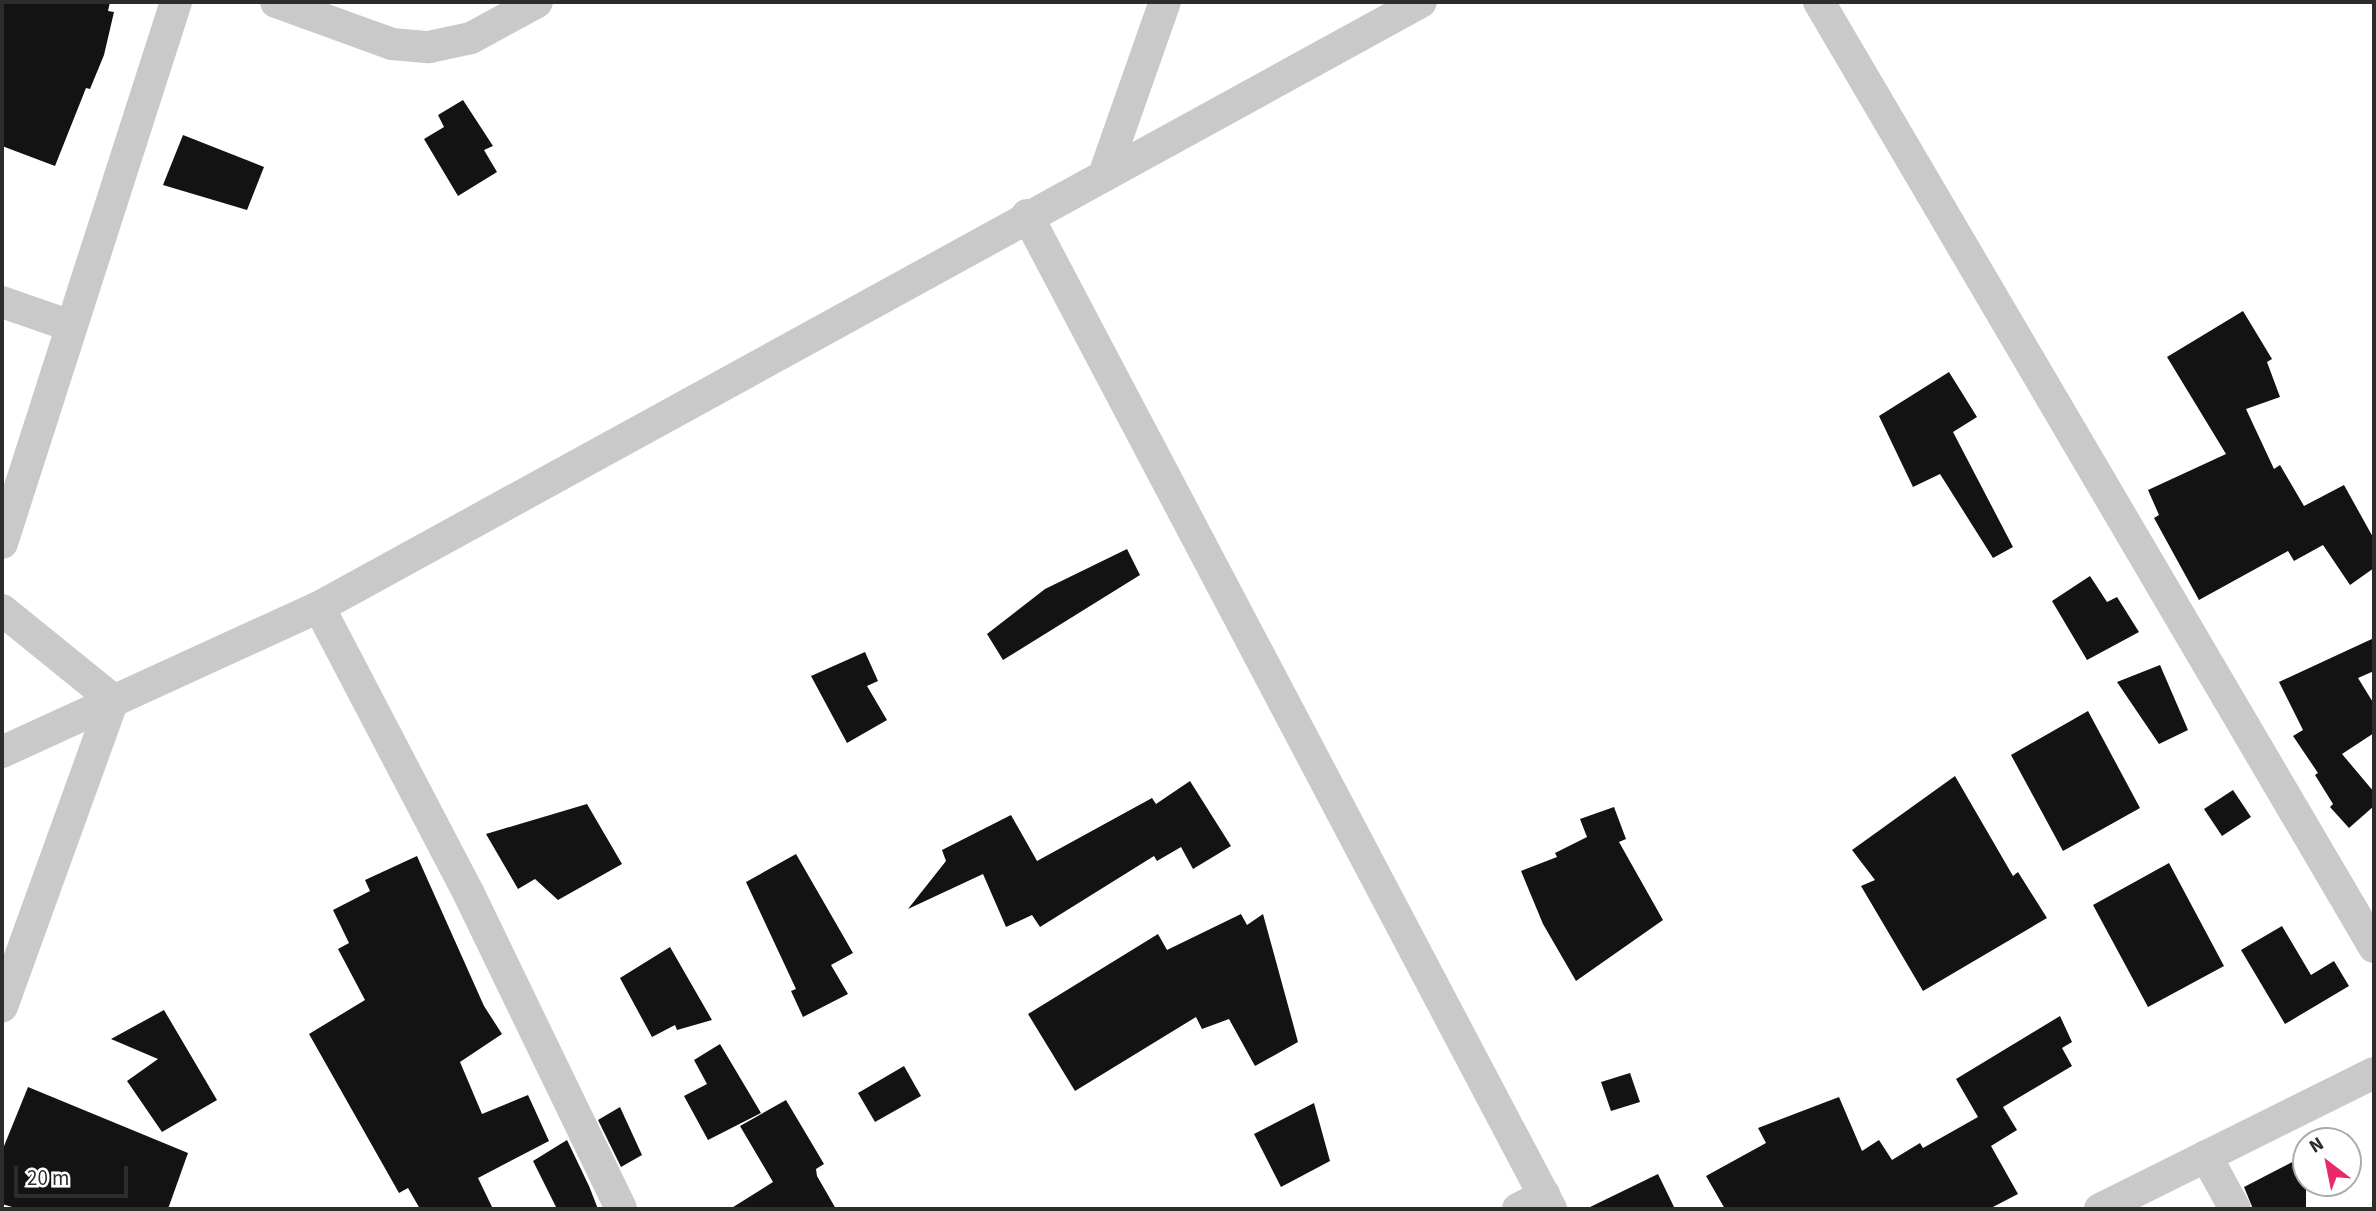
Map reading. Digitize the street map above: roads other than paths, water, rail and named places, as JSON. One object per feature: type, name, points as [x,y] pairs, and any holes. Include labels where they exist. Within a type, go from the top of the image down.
[{"type":"street","points":[[2,542],[176,2]]},
{"type":"street","points":[[276,2],[392,44],[429,47],[471,38],[537,2]]},
{"type":"street","points":[[1105,172],[1165,2]]},
{"type":"street","points":[[2,752],[319,607],[1105,172],[1387,11],[1421,2]]},
{"type":"street","points":[[1819,2],[2374,947]]},
{"type":"street","points":[[1027,215],[1538,1205]]},
{"type":"street","points":[[2,302],[71,326]]},
{"type":"street","points":[[319,607],[468,892],[621,1209]]},
{"type":"street","points":[[2,610],[113,700]]},
{"type":"street","points":[[2,1007],[113,700]]},
{"type":"street","points":[[2100,1209],[2374,1073]]},
{"type":"street","points":[[2206,1157],[2235,1209]]}]
